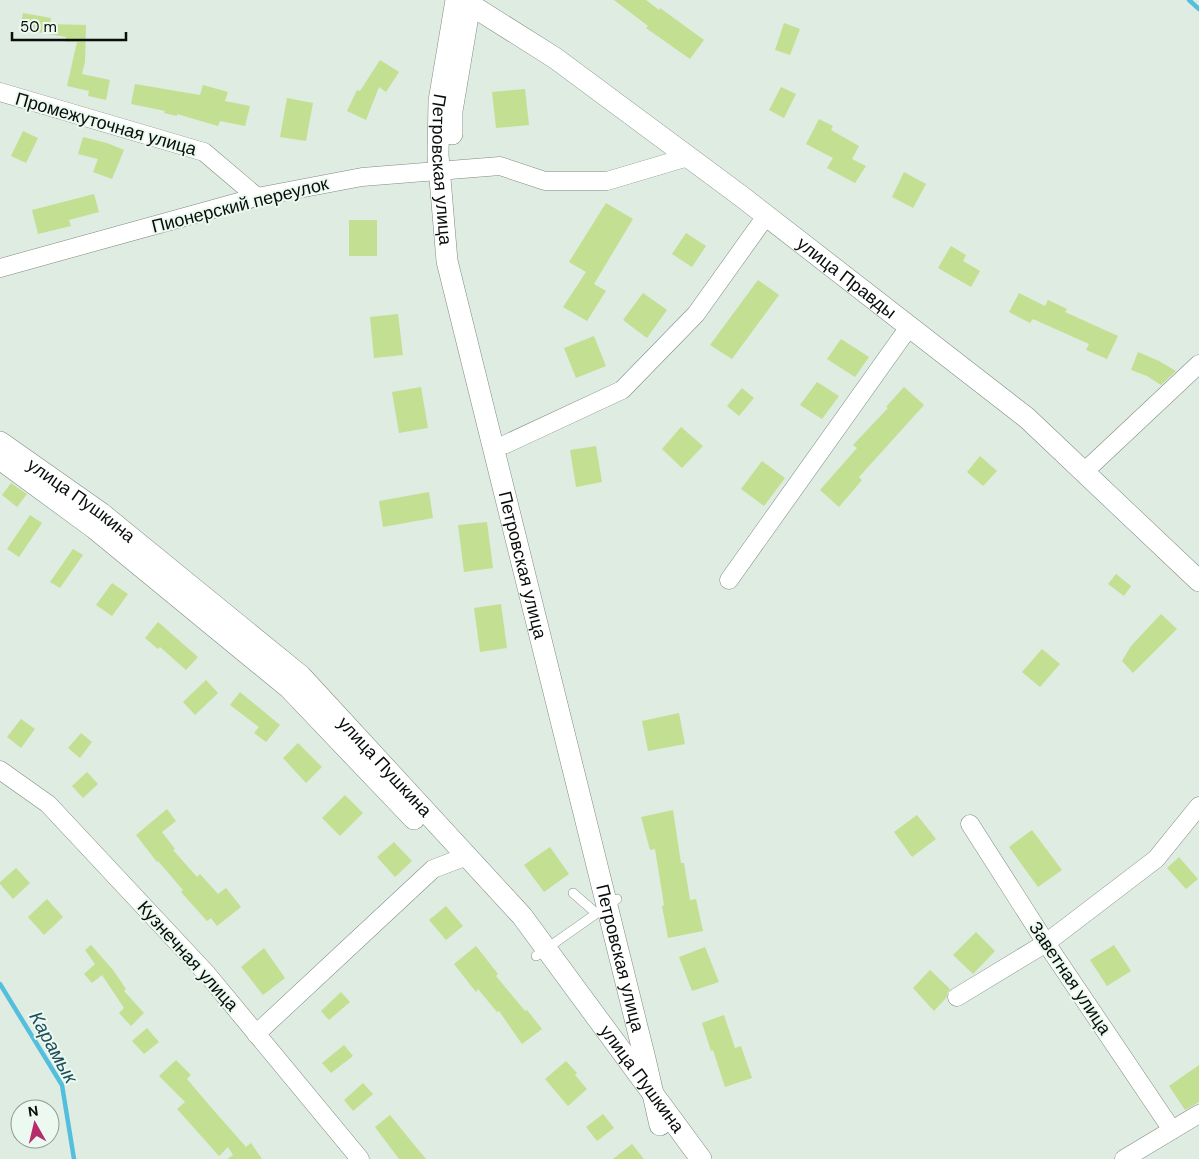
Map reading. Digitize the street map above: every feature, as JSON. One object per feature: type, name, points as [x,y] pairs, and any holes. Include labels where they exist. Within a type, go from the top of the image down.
[{"type":"street","name":"улица Правды","points":[[465,1],[555,58],[766,216],[1026,418],[1199,581]]},
{"type":"street","points":[[465,1],[445,169],[461,257],[506,444],[607,906],[665,1122],[685,1159]]},
{"type":"street","name":"Промежуточная улица","points":[[0,92],[204,152],[257,197]]},
{"type":"street","name":"Пионерский переулок","points":[[0,268],[257,197],[362,176],[500,166],[545,181],[607,181],[688,157]]},
{"type":"street","name":"Петровская улица","points":[[445,169],[447,261],[653,1095]]},
{"type":"street","points":[[506,444],[622,390],[696,314],[766,216]]},
{"type":"street","points":[[729,580],[909,327]]},
{"type":"street","points":[[1084,472],[1199,364]]},
{"type":"street","name":"улица Пушкина","points":[[0,442],[101,513],[301,676],[460,859]]},
{"type":"street","name":"улица Пушкина","points":[[0,459],[94,528],[289,688],[460,859],[522,916],[541,952],[665,1122],[701,1159]]},
{"type":"street","name":"Кузнечная улица","points":[[0,770],[48,804],[206,974],[360,1159]]},
{"type":"street","points":[[957,997],[1046,942],[1156,859],[1199,806]]},
{"type":"street","name":"Заветная улица","points":[[970,824],[1046,942],[1172,1130]]},
{"type":"street","points":[[256,1034],[434,869],[460,859]]},
{"type":"street","name":"улица Пушкина","points":[[541,952],[653,1095],[665,1122]]},
{"type":"street","points":[[1124,1159],[1199,1114]]},
{"type":"lane","points":[[573,893],[607,906]]},
{"type":"lane","points":[[541,952],[607,906]]},
{"type":"building","points":[[614,0],[646,0],[704,40],[690,59],[646,28],[648,26]]},
{"type":"building","points":[[23,13],[51,18],[50,24],[86,25],[85,62],[82,74],[110,80],[106,100],[88,96],[89,91],[67,86],[77,42],[65,42],[66,37],[20,29]]},
{"type":"building","points":[[784,23],[800,29],[790,55],[775,50]]},
{"type":"building","points":[[380,60],[399,72],[386,92],[379,87],[366,120],[347,111],[357,90],[360,91]]},
{"type":"building","points":[[135,84],[200,95],[203,85],[228,92],[225,101],[250,106],[245,126],[220,121],[218,126],[177,114],[177,116],[164,113],[165,111],[131,104]]},
{"type":"building","points":[[781,87],[796,94],[784,118],[769,110]]},
{"type":"building","points":[[525,89],[529,125],[496,128],[492,92]]},
{"type":"building","points":[[287,98],[313,103],[306,141],[280,137]]},
{"type":"building","points":[[819,119],[833,126],[831,130],[859,146],[852,159],[866,166],[855,183],[827,168],[833,158],[806,144]]},
{"type":"building","points":[[23,131],[38,138],[26,163],[11,156]]},
{"type":"building","points":[[83,137],[107,143],[124,150],[112,179],[93,172],[98,159],[78,154]]},
{"type":"building","points":[[904,172],[926,184],[913,208],[892,197]]},
{"type":"building","points":[[94,194],[99,212],[69,220],[71,226],[38,234],[32,210]]},
{"type":"building","points":[[606,203],[633,219],[594,284],[606,291],[587,321],[563,307],[586,272],[569,262]]},
{"type":"building","points":[[349,220],[377,220],[377,256],[349,256]]},
{"type":"building","points":[[686,233],[706,246],[692,267],[672,254]]},
{"type":"building","points":[[951,246],[966,255],[963,261],[980,271],[971,287],[938,268]]},
{"type":"building","points":[[758,280],[779,295],[732,359],[710,345]]},
{"type":"building","points":[[643,293],[667,310],[647,338],[623,320]]},
{"type":"building","points":[[1019,293],[1045,306],[1048,300],[1067,309],[1065,312],[1118,336],[1107,359],[1086,350],[1089,344],[1033,319],[1030,323],[1009,312]]},
{"type":"building","points":[[398,314],[403,355],[374,358],[370,317]]},
{"type":"building","points":[[594,336],[606,366],[576,378],[564,348]]},
{"type":"building","points":[[841,339],[869,357],[855,377],[827,359]]},
{"type":"building","points":[[1138,352],[1176,371],[1161,385],[1147,376],[1131,370]]},
{"type":"building","points":[[817,382],[839,396],[822,419],[800,405]]},
{"type":"building","points":[[421,387],[428,428],[399,433],[392,392]]},
{"type":"building","points":[[904,387],[924,405],[859,477],[862,480],[839,507],[820,490],[857,448],[853,445],[888,408],[886,407]]},
{"type":"building","points":[[742,388],[754,398],[739,416],[727,406]]},
{"type":"building","points":[[681,427],[703,446],[682,468],[662,449]]},
{"type":"building","points":[[596,446],[602,482],[576,487],[570,450]]},
{"type":"building","points":[[980,456],[997,471],[983,486],[967,472]]},
{"type":"building","points":[[762,461],[785,478],[764,506],[741,489]]},
{"type":"building","points":[[11,483],[27,494],[17,507],[2,495]]},
{"type":"building","points":[[429,492],[433,518],[383,527],[379,501]]},
{"type":"building","points":[[30,515],[42,523],[19,557],[7,549]]},
{"type":"building","points":[[487,522],[493,568],[464,572],[458,525]]},
{"type":"building","points":[[73,549],[83,555],[60,588],[50,582]]},
{"type":"building","points":[[1116,574],[1131,586],[1124,596],[1108,584]]},
{"type":"building","points":[[112,583],[128,594],[112,616],[96,605]]},
{"type":"building","points":[[501,604],[507,648],[480,652],[474,608]]},
{"type":"building","points":[[1161,614],[1177,629],[1133,673],[1122,661],[1131,646]]},
{"type":"building","points":[[158,622],[198,657],[186,670],[160,647],[158,649],[145,638]]},
{"type":"building","points":[[1042,649],[1060,664],[1040,687],[1022,672]]},
{"type":"building","points":[[206,680],[218,693],[195,715],[183,702]]},
{"type":"building","points":[[240,692],[280,725],[266,742],[254,733],[259,727],[230,705]]},
{"type":"building","points":[[679,713],[685,744],[648,751],[642,721]]},
{"type":"building","points":[[21,719],[35,729],[21,748],[7,737]]},
{"type":"building","points":[[81,733],[92,742],[80,758],[68,748]]},
{"type":"building","points":[[298,743],[322,767],[306,783],[283,758]]},
{"type":"building","points":[[87,772],[98,784],[83,798],[72,786]]},
{"type":"building","points":[[345,795],[363,813],[340,836],[322,818]]},
{"type":"building","points":[[167,809],[176,821],[162,832],[175,849],[173,850],[197,877],[200,874],[218,894],[226,888],[241,907],[217,926],[211,918],[207,921],[181,892],[183,890],[157,862],[136,835]]},
{"type":"building","points":[[673,810],[681,863],[684,863],[690,900],[696,899],[703,931],[668,938],[655,849],[650,850],[641,817]]},
{"type":"building","points":[[917,815],[936,839],[912,857],[894,832]]},
{"type":"building","points":[[1032,830],[1062,870],[1038,887],[1009,847]]},
{"type":"building","points":[[394,842],[412,861],[395,877],[377,857]]},
{"type":"building","points":[[550,847],[569,874],[544,892],[524,865]]},
{"type":"building","points":[[1179,857],[1198,879],[1186,889],[1167,868]]},
{"type":"building","points":[[16,868],[30,883],[13,899],[0,882]]},
{"type":"building","points":[[47,899],[63,917],[44,935],[28,917]]},
{"type":"building","points":[[446,906],[463,926],[446,940],[429,920]]},
{"type":"building","points":[[976,932],[995,951],[973,974],[953,955]]},
{"type":"building","points":[[91,945],[113,970],[126,989],[124,991],[144,1013],[131,1026],[119,1013],[124,1008],[102,975],[92,983],[84,974],[95,964],[85,950]]},
{"type":"building","points":[[1114,945],[1131,971],[1107,986],[1090,960]]},
{"type":"building","points":[[476,946],[498,974],[496,976],[542,1029],[522,1044],[499,1011],[497,1012],[478,989],[476,992],[454,964]]},
{"type":"building","points":[[705,947],[719,982],[692,991],[679,957]]},
{"type":"building","points":[[264,948],[285,978],[263,995],[241,967]]},
{"type":"building","points":[[930,970],[950,989],[946,998],[934,1011],[913,988]]},
{"type":"building","points":[[341,992],[350,1002],[329,1020],[321,1011]]},
{"type":"building","points":[[724,1015],[735,1048],[741,1046],[752,1078],[725,1087],[702,1023]]},
{"type":"building","points":[[147,1028],[159,1042],[144,1054],[132,1041]]},
{"type":"building","points":[[344,1045],[353,1056],[331,1073],[322,1063]]},
{"type":"building","points":[[176,1060],[191,1075],[187,1079],[209,1105],[246,1147],[251,1143],[262,1159],[227,1159],[233,1155],[228,1147],[219,1156],[177,1109],[185,1102],[159,1076]]},
{"type":"building","points":[[566,1061],[577,1073],[575,1075],[587,1089],[568,1106],[545,1079]]},
{"type":"building","points":[[1199,1065],[1199,1102],[1185,1110],[1169,1086]]},
{"type":"building","points":[[363,1083],[373,1094],[353,1111],[344,1100]]},
{"type":"building","points":[[603,1114],[614,1128],[597,1141],[586,1127]]},
{"type":"building","points":[[390,1115],[426,1159],[399,1159],[375,1127]]},
{"type":"building","points":[[632,1144],[644,1159],[613,1159]]},
{"type":"waterway","points":[[1189,0],[1199,9]]},
{"type":"waterway","name":"Карамык","points":[[0,984],[62,1085],[74,1159]]}]
